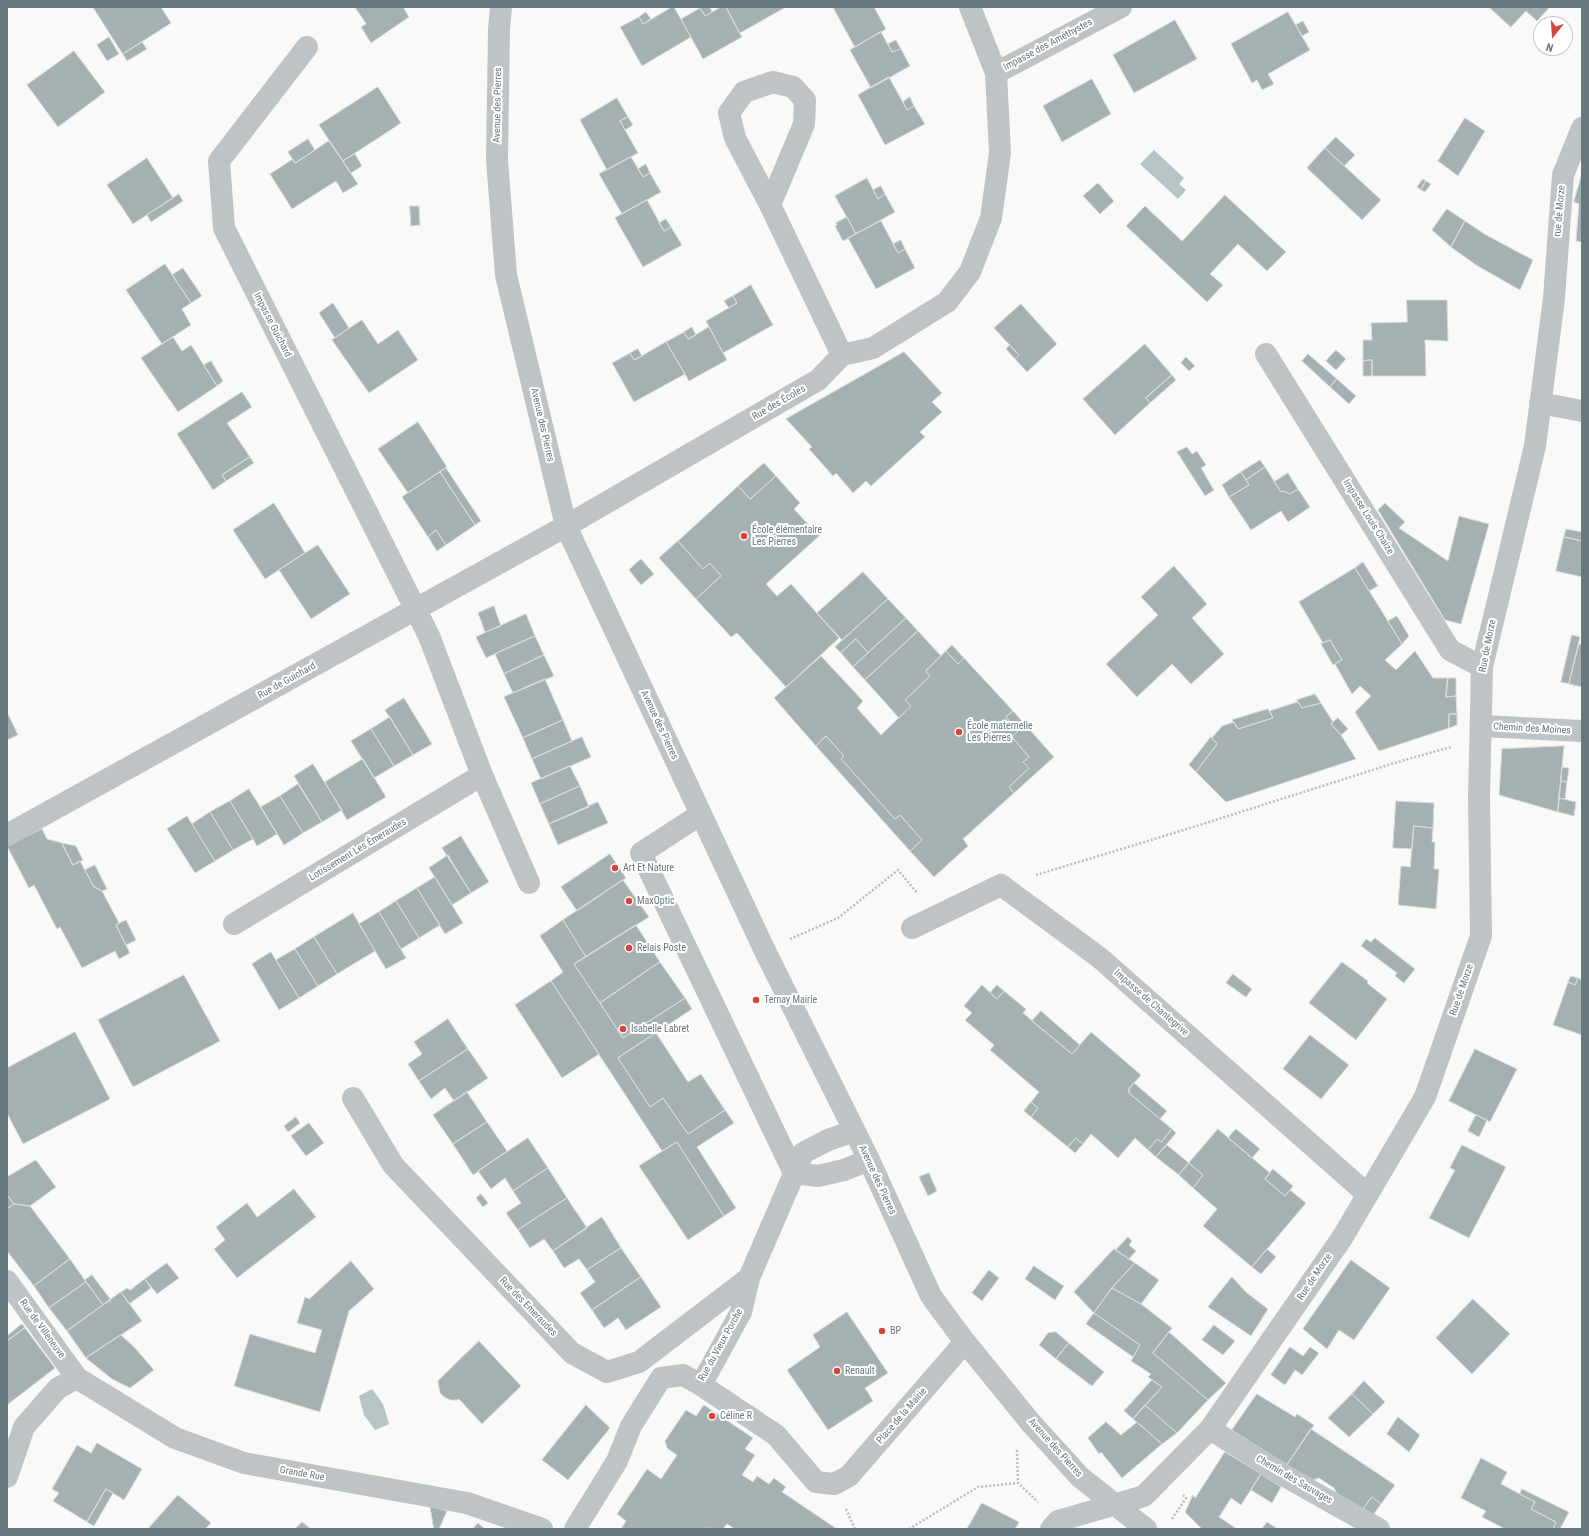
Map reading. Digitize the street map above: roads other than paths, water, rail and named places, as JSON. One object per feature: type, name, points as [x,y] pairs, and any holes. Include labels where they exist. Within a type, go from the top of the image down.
[{"type":"street","name":"Avenue des Pierres","points":[[501,7],[499,29],[497,160],[506,275],[566,526],[765,951],[869,1160],[931,1296],[965,1342],[1031,1423],[1080,1477],[1146,1529]]},
{"type":"street","name":"Impasse des Améthystes","points":[[842,355],[873,348],[947,302],[970,272],[991,218],[1000,153],[996,73],[970,7]]},
{"type":"street","name":"Impasse des Améthystes","points":[[996,73],[1121,7]]},
{"type":"street","name":"Impasse Guichard","points":[[307,47],[219,161],[224,228],[415,611]]},
{"type":"street","points":[[770,205],[804,124],[805,100],[793,88],[773,82],[744,92],[729,113],[735,138],[770,205],[842,355]]},
{"type":"street","name":"rue de Morze","points":[[1554,298],[1563,175],[1582,128]]},
{"type":"street","name":"Rue de Morze","points":[[1055,1525],[1114,1504],[1144,1496],[1210,1429],[1342,1238],[1425,1097],[1481,936],[1479,798],[1482,726],[1482,666],[1533,455],[1554,298]]},
{"type":"street","name":"Impasse Louis Chaize","points":[[1266,354],[1450,650],[1482,666]]},
{"type":"street","name":"Rue des Écoles","points":[[566,526],[818,380],[842,355]]},
{"type":"street","points":[[1540,403],[1582,411]]},
{"type":"street","name":"Rue de Guichard","points":[[7,835],[415,611],[566,526]]},
{"type":"street","points":[[415,611],[429,636],[482,775],[529,883]]},
{"type":"street","name":"Chemin des Moines","points":[[1482,726],[1582,731]]},
{"type":"street","name":"Lotissement Les Émeraudes","points":[[234,924],[482,775]]},
{"type":"street","points":[[701,814],[640,853],[794,1172],[818,1176],[844,1170],[869,1160]]},
{"type":"street","name":"Impasse de Chantegrive","points":[[912,928],[1001,885],[1100,958],[1367,1194]]},
{"type":"street","name":"Rue des Emeraudes","points":[[353,1098],[393,1165],[572,1353],[606,1372],[639,1362],[749,1278]]},
{"type":"street","name":"Rue du Vieux Porche","points":[[575,1529],[617,1462],[631,1426],[661,1378],[683,1375],[701,1384],[741,1312],[749,1278],[803,1153],[828,1140],[854,1131]]},
{"type":"street","name":"Rue de Villeneuve","points":[[7,1281],[78,1378]]},
{"type":"street","name":"Place de la Mairie","points":[[701,1384],[776,1435],[816,1482],[834,1484],[849,1476],[965,1342]]},
{"type":"street","points":[[7,1477],[24,1427],[58,1388],[78,1378]]},
{"type":"street","name":"Grande Rue","points":[[78,1378],[175,1438],[244,1464],[467,1504],[542,1529]]},
{"type":"street","name":"Chemin des Sauvages","points":[[1210,1429],[1283,1475],[1379,1529]]},
{"type":"place","name":"École élémentaire Les Pierres","points":[[744,536]]},
{"type":"place","name":"École maternelle Les Pierres","points":[[959,732]]},
{"type":"place","name":"Art Et Nature","points":[[615,868]]},
{"type":"place","name":"MaxOptic","points":[[629,901]]},
{"type":"place","name":"Relais Poste","points":[[629,948]]},
{"type":"place","name":"Ternay Mairie","points":[[756,1000]]},
{"type":"place","name":"Isabelle Labret","points":[[623,1029]]},
{"type":"place","name":"BP","points":[[882,1331]]},
{"type":"place","name":"Renault","points":[[837,1371]]},
{"type":"place","name":"Céline R","points":[[712,1416]]}]
